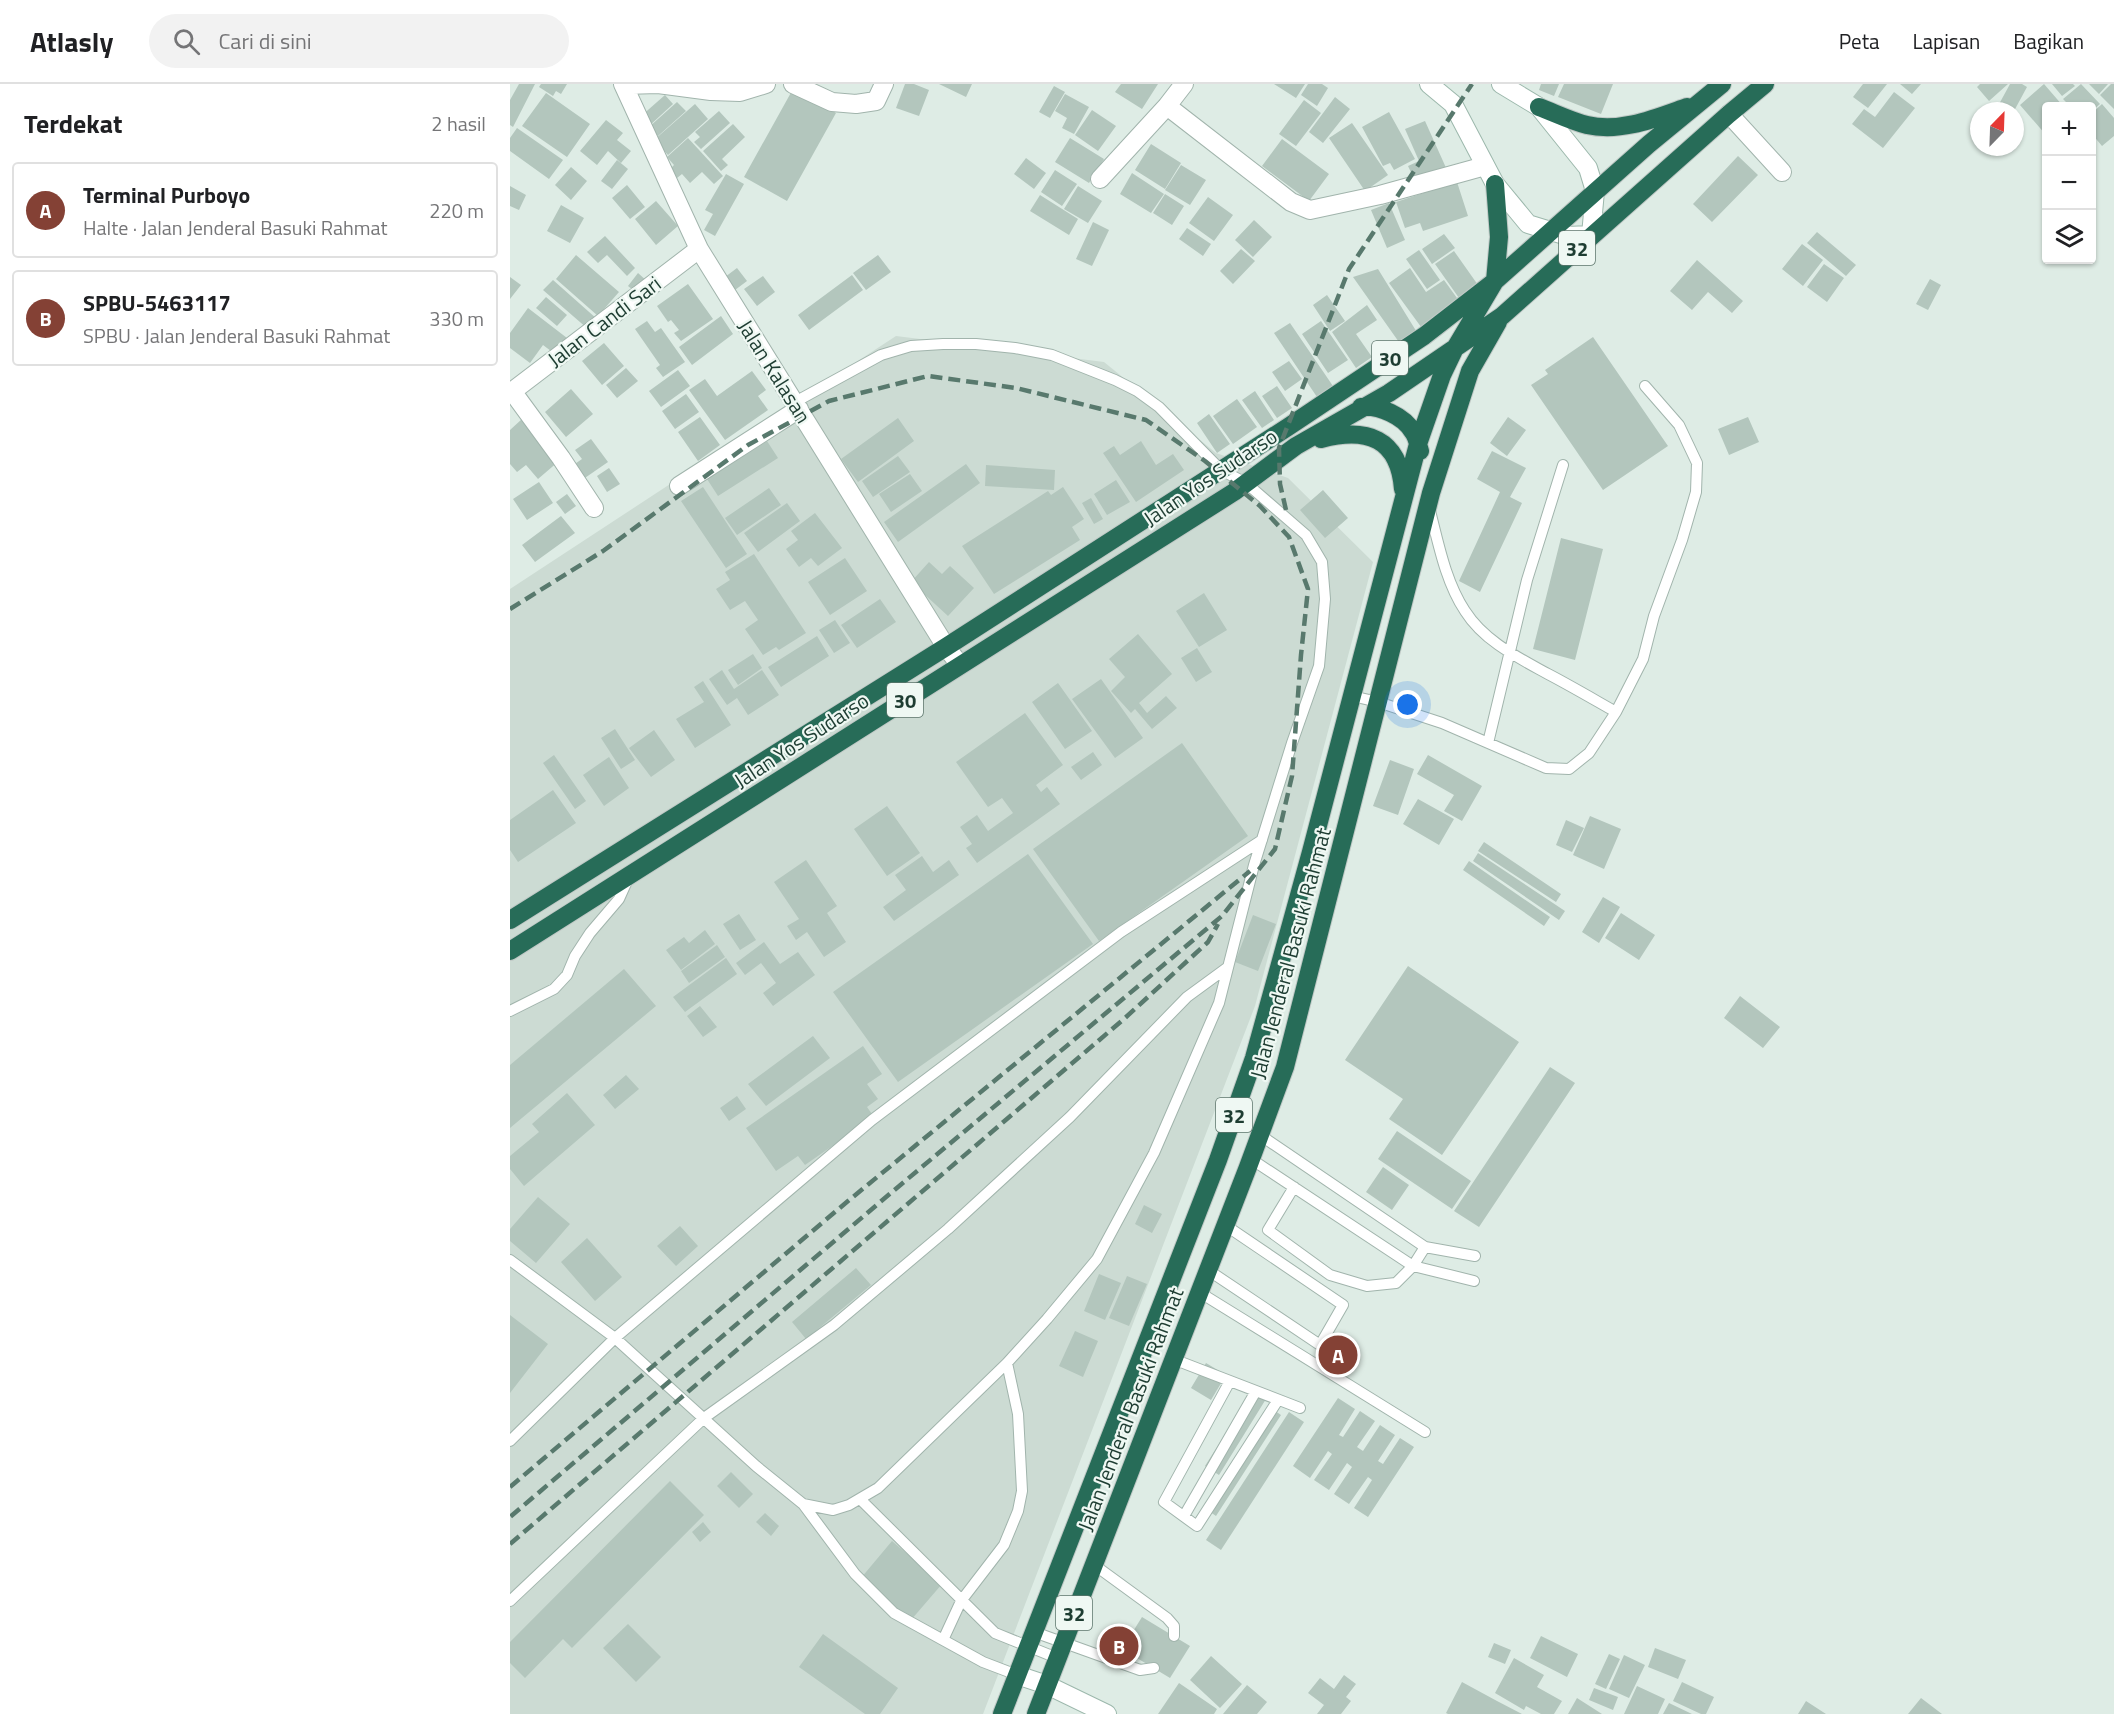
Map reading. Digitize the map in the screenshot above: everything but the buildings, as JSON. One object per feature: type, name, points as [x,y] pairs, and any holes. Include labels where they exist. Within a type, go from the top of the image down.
[{"type":"highway","name":"32","points":[[1404,497],[1418,444],[1442,375],[1454,350],[1495,281],[1649,144],[1722,84]]},
{"type":"highway","name":"32","points":[[1429,498],[1470,370],[1502,316],[1591,235],[1765,84]]},
{"type":"highway","points":[[1539,107],[1588,125],[1620,126],[1648,122],[1702,100]]},
{"type":"highway","points":[[1495,184],[1499,237],[1495,281]]},
{"type":"highway","name":"30","points":[[1282,430],[1424,336],[1495,281]]},
{"type":"highway","name":"30","points":[[1296,446],[1366,406],[1454,350],[1502,316]]},
{"type":"highway","name":"30","points":[[1282,430],[1341,410],[1366,406],[1383,410],[1398,417],[1413,431],[1418,444],[1429,498]]},
{"type":"highway","name":"Jalan Yos Sudarso","points":[[510,920],[945,647],[1282,430]]},
{"type":"highway","name":"30","points":[[1296,446],[1340,434],[1358,434],[1377,439],[1392,453],[1402,471],[1404,497]]},
{"type":"highway","name":"Jalan Yos Sudarso","points":[[510,951],[1246,483],[1296,446]]},
{"type":"highway","name":"Jalan Jenderal Basuki Rahmat","points":[[1002,1714],[1162,1306],[1254,1058],[1404,497]]},
{"type":"highway","name":"Jalan Jenderal Basuki Rahmat","points":[[1036,1714],[1226,1225],[1285,1066],[1429,498]]},
{"type":"highway","points":[[1162,1306],[1190,1316]]},
{"type":"street","points":[[624,85],[658,84],[711,91],[740,92],[766,84]]},
{"type":"street","points":[[793,84],[832,102],[856,104],[876,101],[884,84]]},
{"type":"street","points":[[1100,179],[1167,106],[1184,84]]},
{"type":"street","points":[[1429,84],[1453,104],[1495,184],[1528,224],[1568,236],[1591,235],[1595,191],[1588,168],[1539,107],[1501,84]]},
{"type":"street","name":"Jalan Kalasan","points":[[624,85],[699,249],[945,647],[960,665]]},
{"type":"street","points":[[1167,106],[1291,202],[1310,210],[1380,195],[1485,166]]},
{"type":"street","points":[[1729,114],[1782,172]]},
{"type":"street","name":"Jalan Candi Sari","points":[[511,392],[699,249]]},
{"type":"street","points":[[511,392],[561,458],[594,508]]},
{"type":"street","points":[[679,486],[797,405]]},
{"type":"street","points":[[1017,1675],[1047,1685],[1107,1714]]},
{"type":"lane","points":[[797,405],[881,355],[911,346],[976,344],[1015,348],[1052,355],[1073,362],[1137,391],[1159,407],[1221,470],[1246,483],[1306,535],[1322,562],[1325,599],[1319,666],[1262,840],[1219,1003],[1154,1153],[1097,1258],[1007,1363],[878,1488],[849,1505],[833,1510],[803,1504]]},
{"type":"lane","points":[[1352,696],[1442,723],[1546,768],[1569,769],[1589,753],[1616,712],[1643,659],[1654,616],[1682,540],[1696,492],[1697,463],[1679,425],[1646,386]]},
{"type":"lane","points":[[1488,743],[1527,580],[1563,465]]},
{"type":"lane","points":[[1429,498],[1442,554],[1455,592],[1465,612],[1484,634],[1510,653],[1616,712]]},
{"type":"lane","points":[[510,1441],[615,1338],[872,1120],[1121,932],[1262,840]]},
{"type":"lane","points":[[510,1011],[554,988],[567,975],[575,956],[590,933],[619,899],[629,876]]},
{"type":"lane","points":[[510,1601],[704,1418],[834,1325],[948,1229],[1070,1117],[1187,997],[1228,967]]},
{"type":"lane","points":[[1260,1135],[1425,1247],[1475,1256]]},
{"type":"lane","points":[[1251,1159],[1413,1266],[1474,1281]]},
{"type":"lane","points":[[1294,1187],[1268,1230],[1330,1275],[1367,1286],[1396,1283],[1413,1266],[1425,1247]]},
{"type":"lane","points":[[1208,1270],[1320,1345],[1343,1305],[1226,1225]]},
{"type":"lane","points":[[510,1260],[615,1338],[756,1466],[803,1504],[855,1574],[894,1613],[983,1662],[1017,1675]]},
{"type":"lane","points":[[1199,1292],[1425,1432]]},
{"type":"lane","points":[[1173,1359],[1300,1408]]},
{"type":"lane","points":[[943,1640],[962,1601],[1005,1545],[1018,1511],[1022,1491],[1018,1414],[1007,1363]]},
{"type":"lane","points":[[1230,1381],[1164,1502],[1197,1526],[1278,1400]]},
{"type":"lane","points":[[1184,1516],[1256,1391]]},
{"type":"lane","points":[[860,1499],[995,1633],[1031,1639],[1060,1651],[1140,1670],[1154,1668]]},
{"type":"lane","points":[[1093,1564],[1167,1618],[1174,1626],[1174,1636]]},
{"type":"lane","points":[[1031,1639],[1060,1651]]},
{"type":"shaded area","points":[[896,336],[1104,362],[1216,453],[1288,478],[1373,562],[1255,1006],[983,1714],[510,1714],[510,589]]},
{"type":"railway","points":[[1286,510],[1280,484],[1279,448],[1349,269],[1472,84]]},
{"type":"railway","points":[[510,609],[603,551],[748,445],[829,401],[928,376],[1016,388],[1146,420],[1205,461],[1260,506],[1289,537],[1308,589],[1292,776],[1275,849],[1222,916],[892,1192],[510,1517]]},
{"type":"railway","points":[[510,1487],[848,1201],[1250,871]]},
{"type":"railway","points":[[510,1544],[1125,1018],[1208,942],[1218,924]]},
{"type":"place","name":"Terminal Purboyo","points":[[1338,1355]]},
{"type":"place","name":"SPBU-5463117","points":[[1119,1646]]}]
